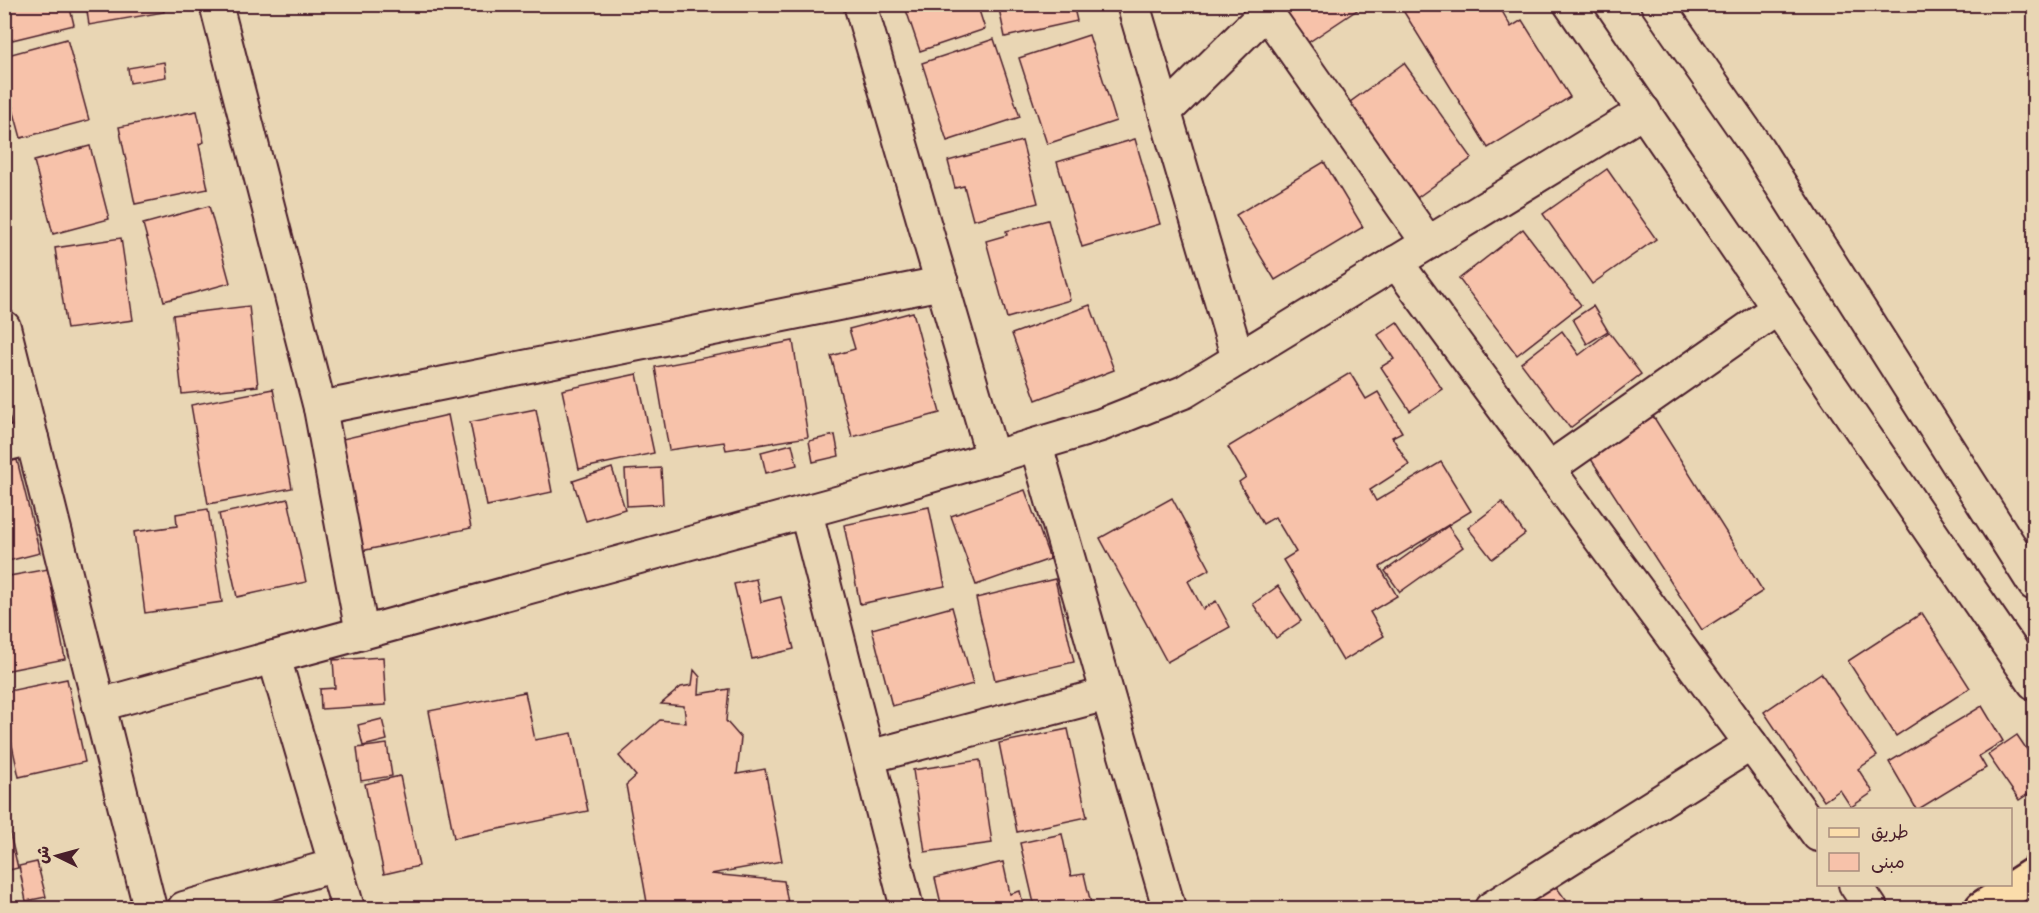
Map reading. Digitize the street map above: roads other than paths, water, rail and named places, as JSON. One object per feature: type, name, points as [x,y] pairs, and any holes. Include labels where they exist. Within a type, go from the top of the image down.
[{"type":"main road","points":[[1982,909],[2034,874]]},
{"type":"street","points":[[216,4],[320,408],[362,633]]},
{"type":"street","points":[[860,4],[993,458]]},
{"type":"street","points":[[1133,4],[1238,359]]},
{"type":"street","points":[[1570,4],[2034,683]]},
{"type":"street","points":[[1657,4],[1758,149],[2034,584]]},
{"type":"street","points":[[1165,112],[1263,8],[1428,243]]},
{"type":"street","points":[[99,705],[806,512],[1101,425],[1184,392],[1644,111]]},
{"type":"street","points":[[1396,262],[1817,834]]},
{"type":"street","points":[[320,408],[942,283]]},
{"type":"street","points":[[1548,469],[1778,308]]},
{"type":"street","points":[[4,327],[18,441],[99,705],[150,909]]},
{"type":"street","points":[[1036,445],[1169,909]]},
{"type":"street","points":[[806,512],[907,909]]},
{"type":"street","points":[[274,657],[348,909]]},
{"type":"street","points":[[868,757],[1107,694]]},
{"type":"street","points":[[1491,909],[1751,744]]},
{"type":"street","points":[[184,909],[336,865]]},
{"type":"street","points":[[1856,886],[1871,909]]}]
